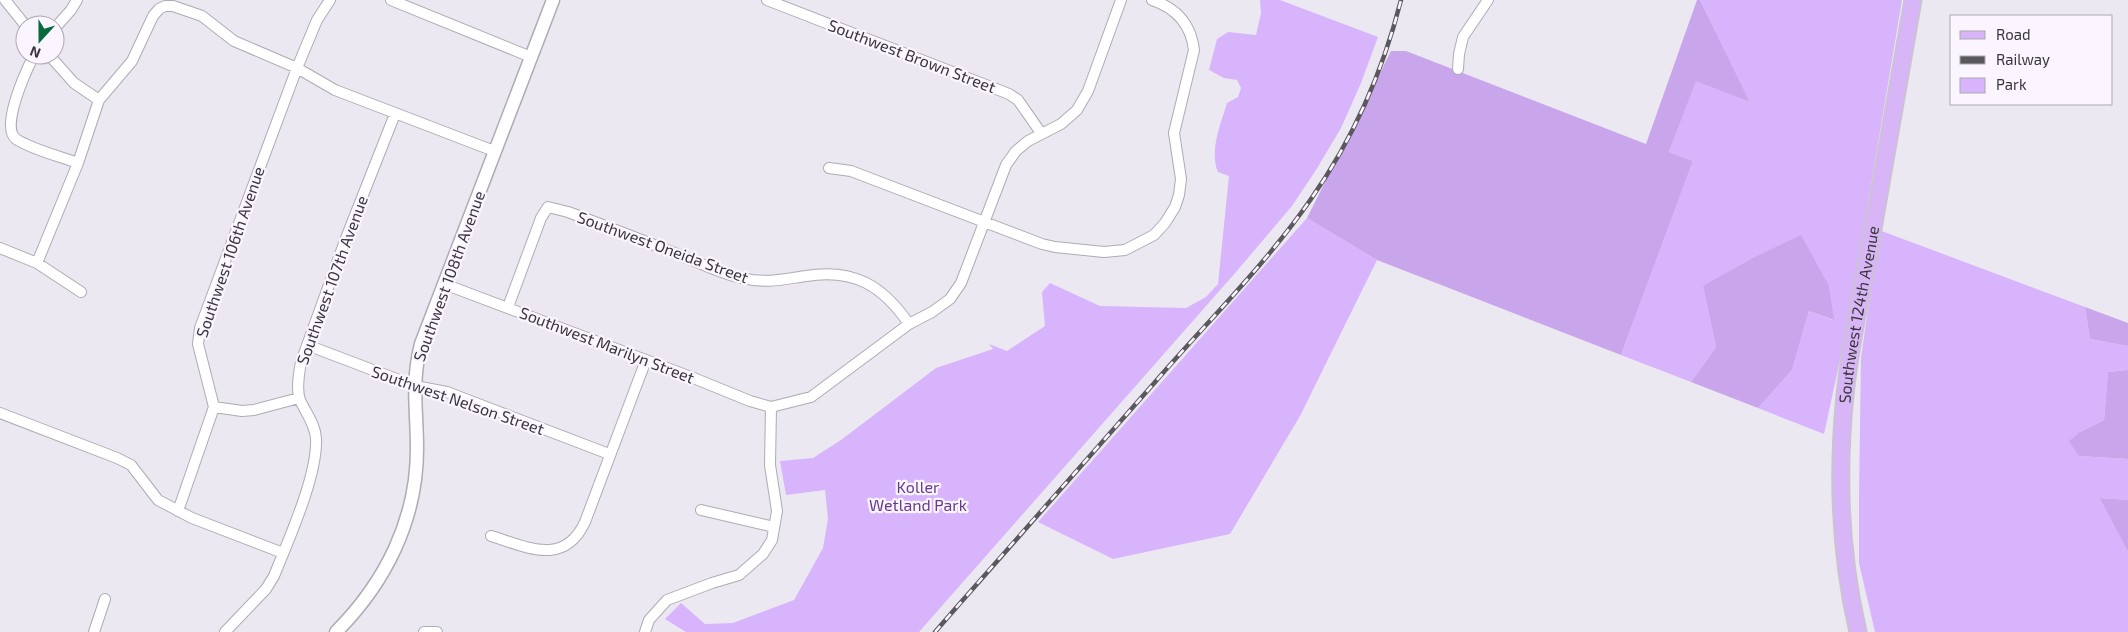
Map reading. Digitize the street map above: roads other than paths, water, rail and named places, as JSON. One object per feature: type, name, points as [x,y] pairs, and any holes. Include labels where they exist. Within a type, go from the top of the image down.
[{"type":"main road","name":"Southwest 124th Avenue","points":[[1858,632],[1850,596],[1843,539],[1841,501],[1843,420],[1852,349],[1913,0]]},
{"type":"street","points":[[5,0],[17,15]]},
{"type":"street","points":[[65,17],[77,0]]},
{"type":"street","name":"Southwest 106th Avenue","points":[[214,407],[198,344],[200,328],[296,68],[317,20],[330,0]]},
{"type":"street","points":[[391,0],[531,57]]},
{"type":"street","name":"Southwest 108th Avenue","points":[[336,632],[372,591],[392,557],[403,531],[411,500],[415,472],[417,450],[416,363],[421,344],[553,0]]},
{"type":"street","points":[[645,632],[650,620],[667,600],[739,575],[754,564],[772,540],[777,511],[770,465],[771,407],[811,397],[909,324],[932,312],[950,299],[961,283],[1006,165],[1028,140],[1061,124],[1078,110],[1121,0]]},
{"type":"street","points":[[829,168],[850,171],[983,222],[1055,247],[1104,252],[1125,250],[1142,242],[1154,235],[1165,223],[1175,207],[1179,195],[1181,179],[1174,133],[1194,50],[1193,39],[1183,19],[1173,10],[1152,0]]},
{"type":"street","points":[[1458,69],[1459,54],[1464,37],[1488,0]]},
{"type":"street","name":"Southwest Brown Street","points":[[772,1],[1010,94],[1018,100],[1041,133]]},
{"type":"street","points":[[37,263],[78,163],[99,100],[137,54],[153,16],[165,6],[173,6],[202,16],[234,41],[296,68],[335,90],[494,152]]},
{"type":"street","points":[[30,65],[9,116],[9,130],[16,139],[78,163]]},
{"type":"street","points":[[58,65],[74,83],[99,100]]},
{"type":"street","name":"Southwest 107th Avenue","points":[[225,632],[266,589],[283,553],[311,477],[316,454],[316,436],[312,421],[299,398],[298,374],[346,238],[395,114]]},
{"type":"street","name":"Southwest Oneida Street","points":[[508,307],[541,218],[548,208],[568,212],[742,278],[775,282],[803,276],[830,274],[862,282],[880,290],[890,299],[909,324]]},
{"type":"street","points":[[0,248],[37,263],[81,292]]},
{"type":"street","name":"Southwest Marilyn Street","points":[[444,284],[750,401],[771,407]]},
{"type":"street","name":"Southwest Nelson Street","points":[[307,345],[415,386],[447,392],[608,454]]},
{"type":"street","points":[[490,536],[536,550],[556,550],[570,543],[578,534],[585,522],[608,454],[646,360]]},
{"type":"street","points":[[178,511],[214,407],[242,411],[254,410],[299,398]]},
{"type":"street","points":[[0,413],[117,458],[131,465],[158,500],[178,511],[283,553]]},
{"type":"street","points":[[701,510],[774,528]]},
{"type":"street","points":[[94,632],[105,598]]},
{"type":"street","points":[[424,632],[437,632]]},
{"type":"railway","points":[[935,632],[1256,269],[1294,223],[1340,153],[1365,104],[1385,53],[1401,0]]},
{"type":"park label","name":"Koller Wetland Park","points":[[918,496]]}]
